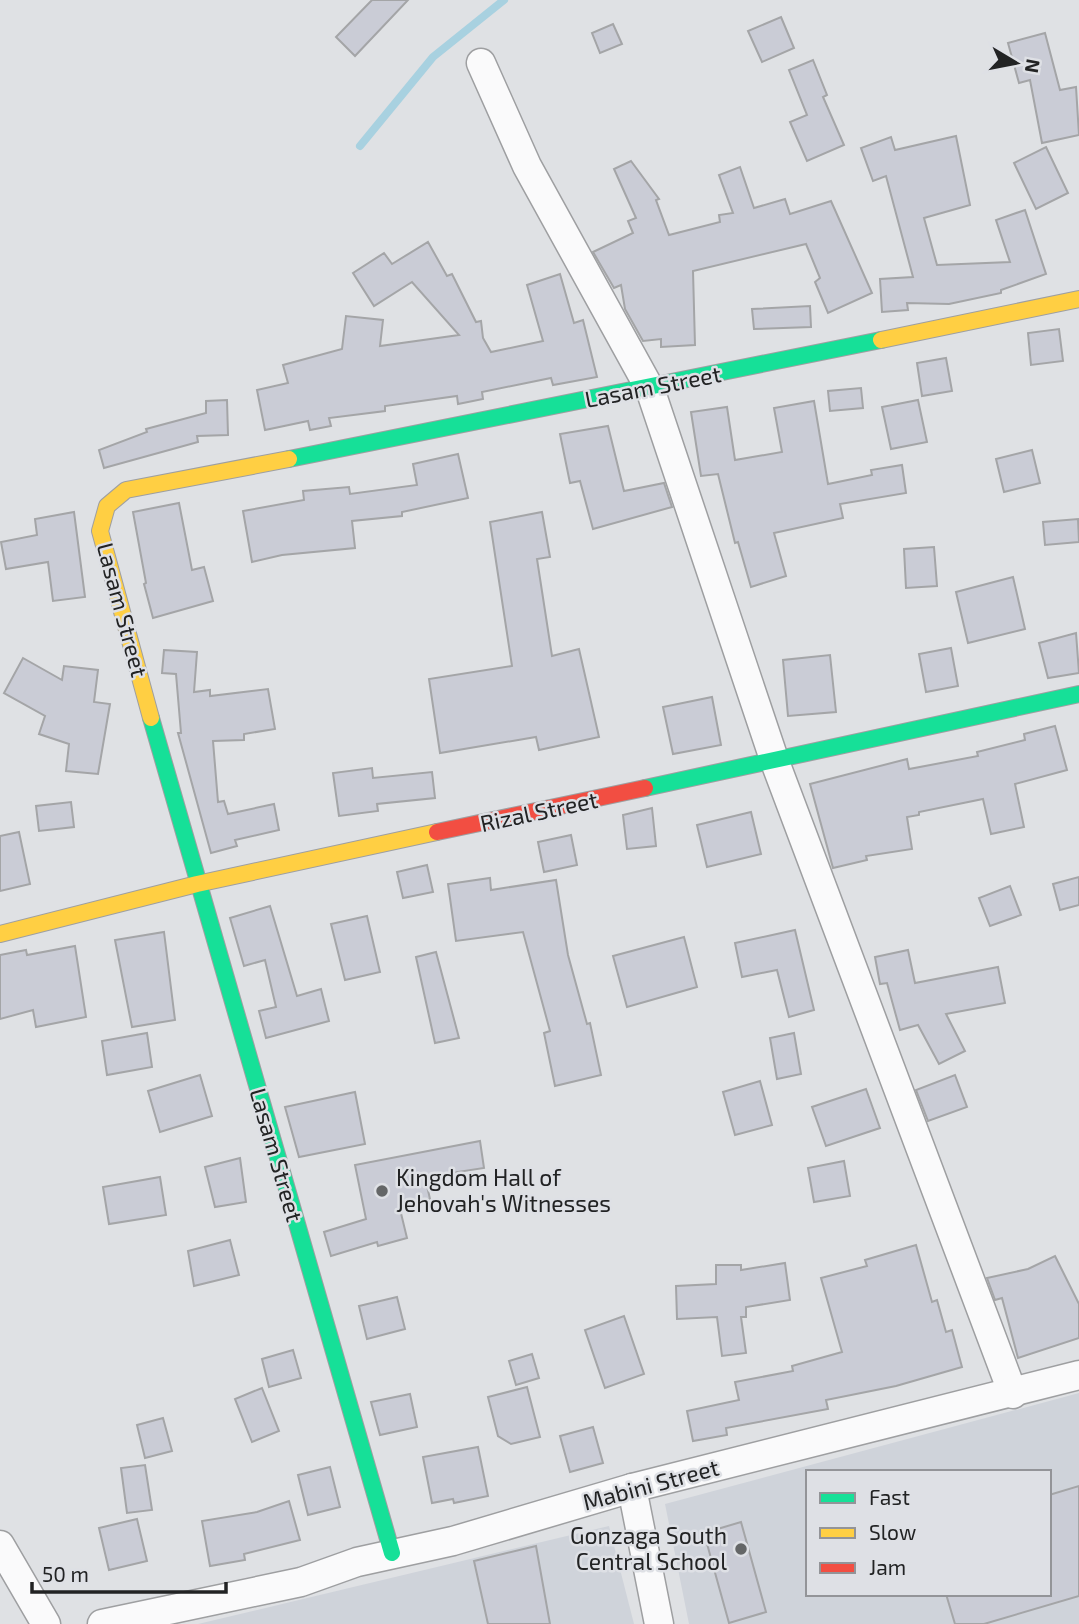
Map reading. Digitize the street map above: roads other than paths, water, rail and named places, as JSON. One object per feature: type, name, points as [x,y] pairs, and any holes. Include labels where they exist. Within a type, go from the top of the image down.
[{"type":"street","points":[[481,63],[527,166],[650,388],[775,762],[1013,1394]]},
{"type":"street","name":"Lasam Street","points":[[392,1552],[197,884],[100,531],[108,500],[126,489],[650,388],[1079,299]]},
{"type":"street","name":"Rizal Street","points":[[0,934],[197,884],[775,762],[1079,694]]},
{"type":"street","name":"Mabini Street","points":[[102,1624],[301,1582],[392,1552],[453,1541],[632,1488],[1013,1394],[1079,1375]]},
{"type":"street","points":[[632,1488],[659,1624]]},
{"type":"street","points":[[0,1545],[46,1624]]},
{"type":"waterway","points":[[360,146],[433,57],[504,0]]},
{"type":"place","name":"Kingdom Hall of Jehovah's Witnesses","points":[[382,1191]]},
{"type":"place","name":"Gonzaga South Central School","points":[[741,1549]]}]
